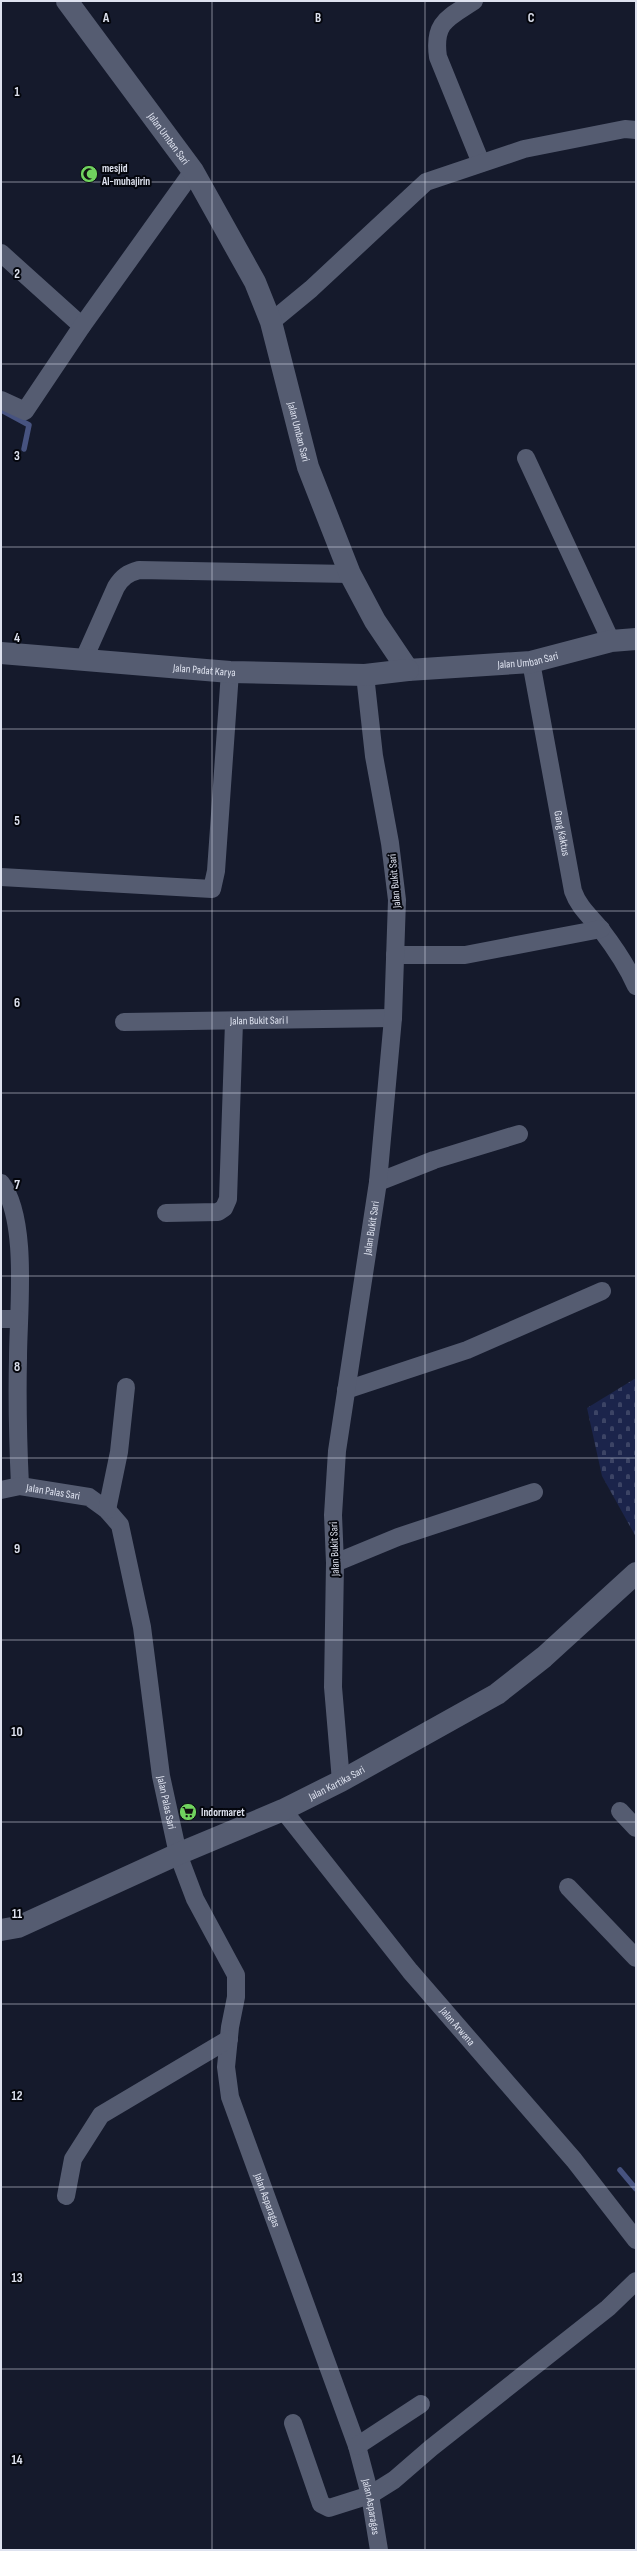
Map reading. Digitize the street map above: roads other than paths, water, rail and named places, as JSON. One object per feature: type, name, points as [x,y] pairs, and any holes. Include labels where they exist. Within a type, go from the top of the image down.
[{"type":"street","name":"Jalan Umban Sari","points":[[67,1],[193,172],[255,282],[271,322],[308,467],[350,574],[375,621],[408,670],[531,662],[611,640],[636,639]]},
{"type":"street","points":[[474,1],[446,19],[440,25],[435,40],[438,57],[481,164]]},
{"type":"street","points":[[271,322],[311,289],[426,182],[524,149],[625,129],[636,130]]},
{"type":"street","points":[[1,400],[25,412],[82,326],[193,172]]},
{"type":"street","points":[[1,253],[82,326]]},
{"type":"street","points":[[526,458],[611,640]]},
{"type":"street","points":[[83,661],[116,587],[121,579],[130,573],[139,570],[350,574]]},
{"type":"street","name":"Jalan Padat Karya","points":[[1,653],[230,672],[365,675],[408,670]]},
{"type":"street","name":"Gang Kaktus","points":[[531,662],[573,891],[578,904],[601,930],[626,964],[636,986]]},
{"type":"street","points":[[1,877],[212,889],[216,871],[230,672]]},
{"type":"street","name":"Jalan Bukit Sari","points":[[341,1782],[333,1687],[335,1563],[333,1515],[338,1451],[346,1390],[366,1278],[378,1182],[393,1018],[397,900],[390,843],[374,756],[365,675]]},
{"type":"street","points":[[395,955],[465,955],[601,930]]},
{"type":"street","name":"Jalan Bukit Sari I","points":[[124,1022],[234,1022],[393,1018]]},
{"type":"street","points":[[166,1213],[218,1212],[224,1208],[228,1199],[234,1022]]},
{"type":"street","points":[[378,1182],[434,1160],[519,1134]]},
{"type":"street","name":"Jalan Palas Sari","points":[[1,1183],[15,1218],[21,1258],[9,1319],[20,1486],[89,1497],[108,1510],[120,1525],[142,1627],[161,1776],[178,1854]]},
{"type":"street","points":[[346,1390],[467,1350],[602,1290]]},
{"type":"street","points":[[108,1510],[119,1452],[126,1387]]},
{"type":"street","points":[[1,1490],[20,1486]]},
{"type":"street","points":[[335,1563],[398,1537],[534,1492]]},
{"type":"street","name":"Jalan Kartika Sari","points":[[1,1930],[18,1927],[178,1854],[283,1810],[341,1782],[497,1694],[544,1657],[636,1573]]},
{"type":"street","name":"Jalan Arwana","points":[[283,1810],[410,1971],[574,2160],[636,2240]]},
{"type":"street","points":[[620,1812],[636,1828]]},
{"type":"street","name":"Jalan Asparagas","points":[[178,1854],[195,1899],[236,1975],[236,1997],[226,2068],[230,2097],[357,2446],[370,2495],[379,2550]]},
{"type":"street","points":[[568,1886],[636,1958]]},
{"type":"street","points":[[66,2196],[73,2159],[101,2115],[229,2039]]},
{"type":"street","points":[[293,2424],[321,2504],[329,2508],[370,2495],[394,2480],[431,2448],[608,2308],[636,2281]]},
{"type":"street","points":[[357,2446],[421,2404]]},
{"type":"waterway","points":[[1,410],[29,425],[24,449]]},
{"type":"waterway","points":[[620,2170],[636,2189]]},
{"type":"place","name":"mesjid Al-muhajirin","points":[[89,174]]},
{"type":"place","name":"Indormaret","points":[[188,1812]]}]
